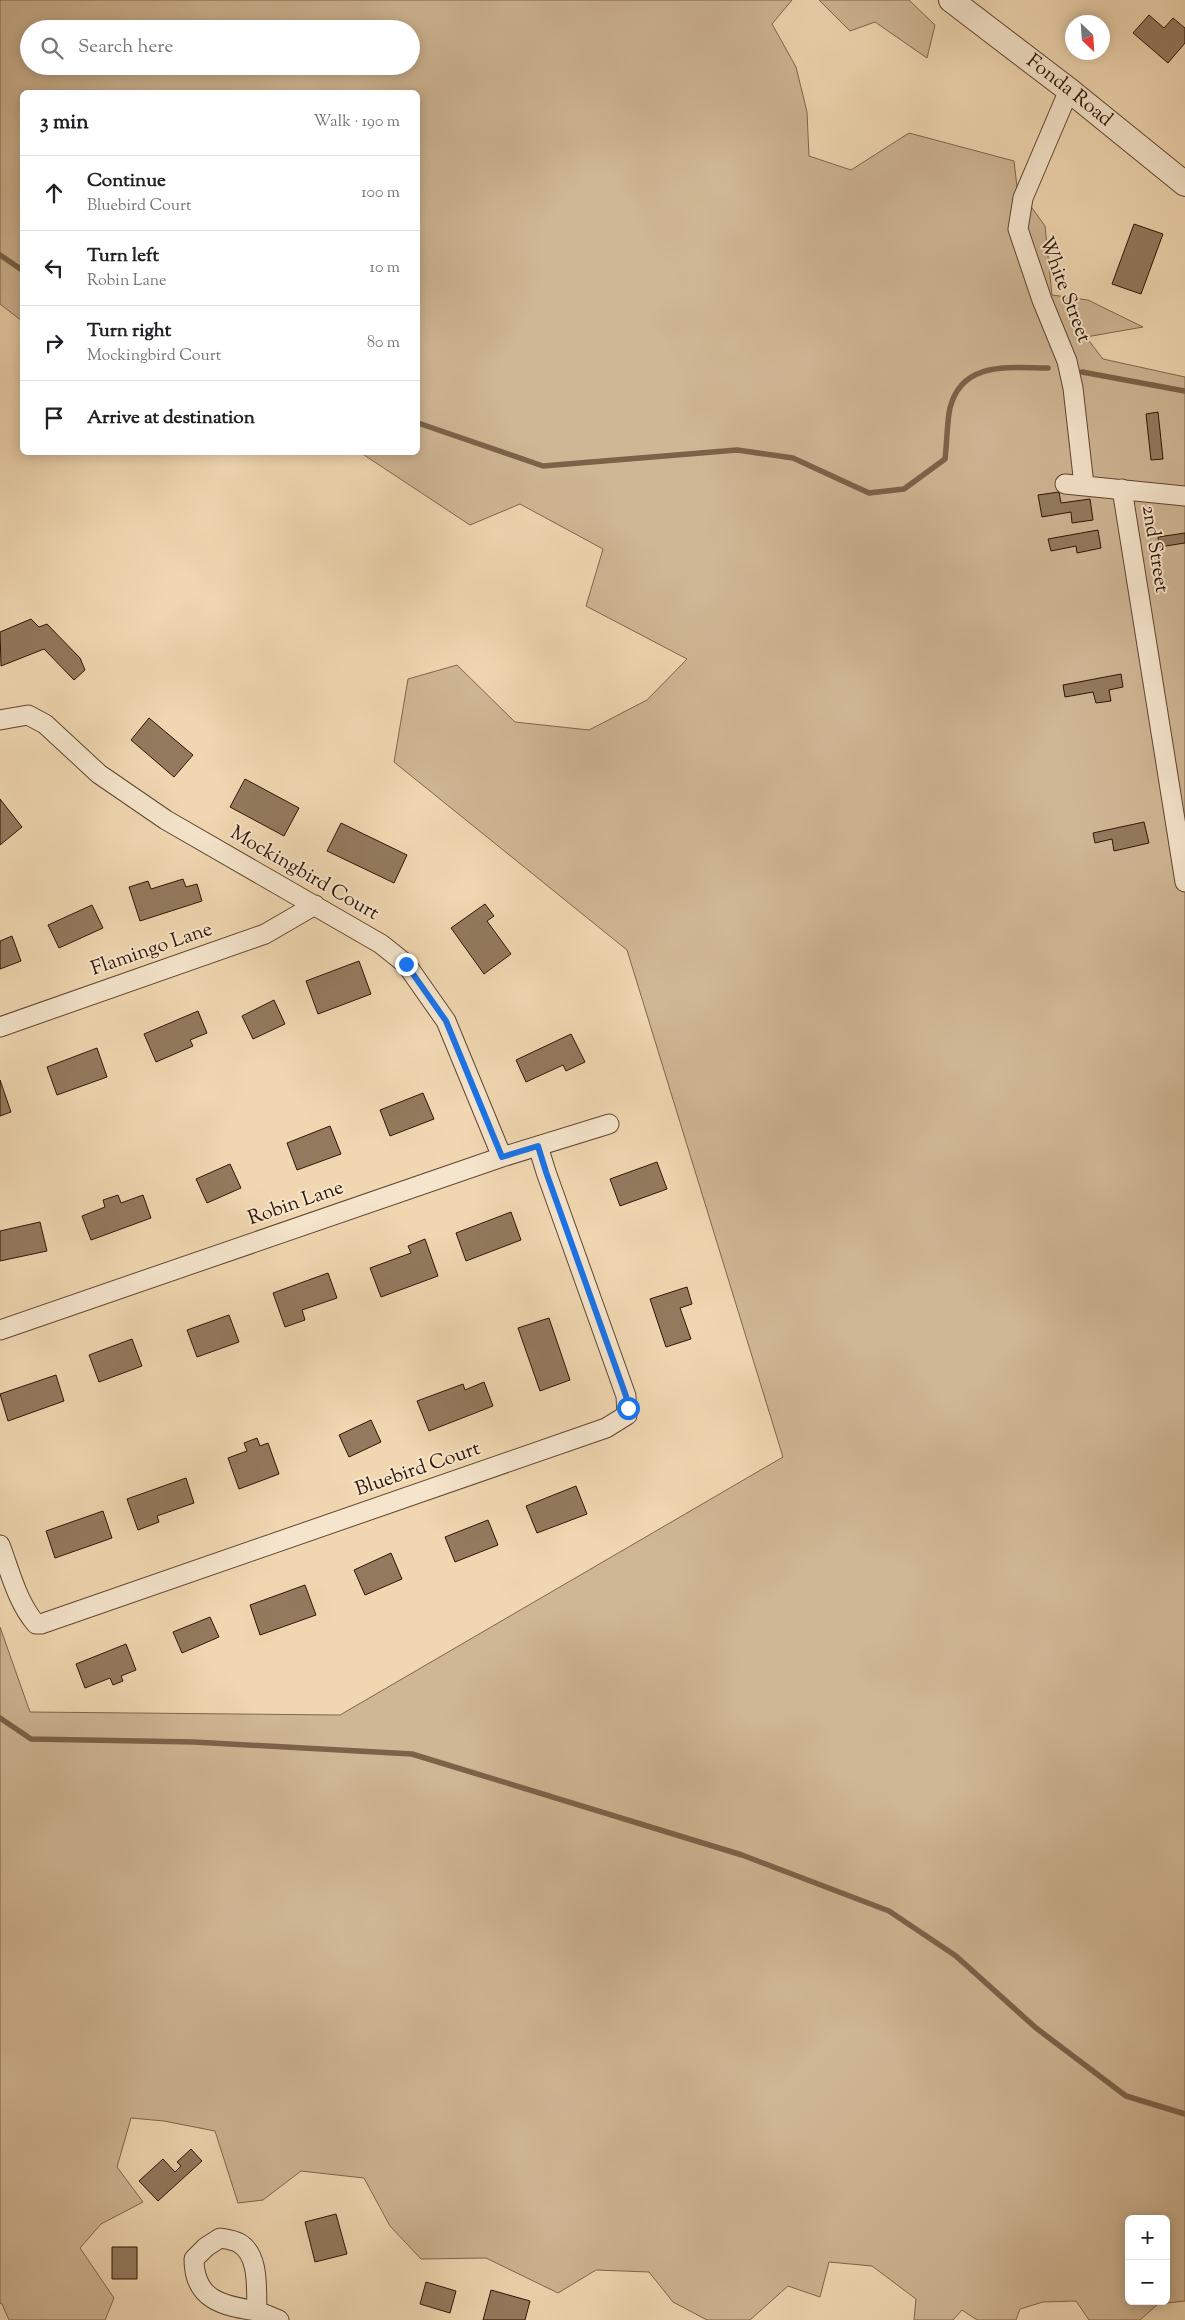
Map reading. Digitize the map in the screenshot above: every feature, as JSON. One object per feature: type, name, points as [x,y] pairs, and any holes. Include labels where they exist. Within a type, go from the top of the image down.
[{"type":"street","name":"Fonda Road","points":[[951,0],[1069,90],[1185,184]]},
{"type":"street","name":"White Street","points":[[1069,90],[1023,198],[1018,229],[1042,300],[1067,361],[1073,388],[1084,485]]},
{"type":"street","points":[[1065,484],[1185,496]]},
{"type":"street","name":"2nd Street","points":[[1122,489],[1185,882]]},
{"type":"street","name":"Mockingbird Court","points":[[0,720],[28,715],[45,724],[99,774],[166,820],[381,944],[406,964],[446,1021],[502,1157]]},
{"type":"street","name":"Flamingo Lane","points":[[0,1028],[265,934],[315,905]]},
{"type":"street","name":"Robin Lane","points":[[0,1330],[502,1157],[608,1124]]},
{"type":"street","name":"Bluebird Court","points":[[0,1545],[18,1594],[29,1616],[36,1624],[41,1624],[606,1428],[627,1415],[626,1396],[538,1146]]},
{"type":"street","points":[[257,2312],[280,2320]]},
{"type":"shaded area","points":[[0,0],[792,0],[772,24],[796,67],[807,112],[809,156],[851,170],[909,133],[1014,161],[1017,187],[1045,226],[1052,295],[1088,300],[1143,327],[1086,337],[1103,359],[1185,377],[1185,2301],[1170,2303],[1170,2215],[1125,2215],[1125,2305],[1157,2305],[1140,2320],[1089,2320],[1076,2301],[1043,2302],[1020,2309],[1016,2320],[977,2320],[962,2310],[953,2320],[914,2320],[916,2299],[872,2266],[829,2262],[820,2297],[788,2286],[750,2320],[707,2320],[673,2302],[649,2272],[596,2270],[558,2293],[486,2258],[421,2259],[390,2226],[364,2178],[301,2171],[263,2200],[238,2203],[215,2131],[164,2121],[131,2118],[117,2167],[143,2202],[101,2224],[80,2248],[114,2298],[105,2320],[9,2320],[0,2303],[0,1627],[30,1712],[340,1715],[783,1457],[627,950],[394,762],[408,679],[457,665],[515,722],[589,730],[647,700],[687,659],[586,606],[603,549],[520,504],[470,525],[364,455],[420,455],[420,90],[20,90],[20,319],[0,304]]},
{"type":"shaded area","points":[[819,0],[909,0],[935,25],[927,58],[875,22],[850,31]]},
{"type":"building","points":[[1149,15],[1164,28],[1173,18],[1185,28],[1185,43],[1168,63],[1133,33]]},
{"type":"building","points":[[1134,224],[1163,234],[1141,294],[1112,284]]},
{"type":"building","points":[[1158,412],[1163,459],[1151,460],[1146,414]]},
{"type":"building","points":[[1059,492],[1061,503],[1090,499],[1093,520],[1072,523],[1071,512],[1042,517],[1038,495]]},
{"type":"building","points":[[1098,530],[1101,548],[1077,553],[1076,546],[1051,551],[1048,539]]},
{"type":"building","points":[[1185,533],[1185,543],[1159,547],[1158,537]]},
{"type":"building","points":[[31,619],[39,627],[47,624],[80,658],[85,670],[74,680],[44,649],[1,666],[0,632]]},
{"type":"building","points":[[1121,674],[1123,687],[1109,690],[1111,701],[1096,703],[1093,692],[1065,697],[1063,685]]},
{"type":"building","points":[[149,718],[193,755],[174,777],[131,740]]},
{"type":"building","points":[[245,779],[299,808],[284,836],[230,807]]},
{"type":"building","points":[[0,799],[22,827],[0,845]]},
{"type":"building","points":[[1144,822],[1149,843],[1114,851],[1112,839],[1095,843],[1093,833]]},
{"type":"building","points":[[341,823],[407,855],[394,883],[327,851]]},
{"type":"building","points":[[183,879],[186,887],[197,884],[202,901],[140,921],[129,887],[148,881],[151,889]]},
{"type":"building","points":[[485,904],[494,916],[487,921],[511,954],[484,974],[451,928]]},
{"type":"building","points":[[92,905],[103,928],[59,948],[48,925]]},
{"type":"building","points":[[12,936],[21,961],[0,969],[0,941]]},
{"type":"building","points":[[359,961],[371,994],[318,1014],[306,981]]},
{"type":"building","points":[[274,1000],[285,1024],[253,1039],[242,1016]]},
{"type":"building","points":[[198,1011],[207,1033],[190,1040],[193,1046],[156,1062],[144,1034]]},
{"type":"building","points":[[571,1034],[585,1062],[566,1071],[563,1065],[526,1082],[516,1060]]},
{"type":"building","points":[[97,1048],[107,1077],[57,1095],[47,1067]]},
{"type":"building","points":[[0,1080],[11,1112],[0,1116]]},
{"type":"building","points":[[423,1093],[434,1119],[390,1136],[380,1110]]},
{"type":"building","points":[[330,1126],[341,1154],[297,1170],[287,1143]]},
{"type":"building","points":[[657,1162],[667,1189],[620,1206],[610,1179]]},
{"type":"building","points":[[230,1164],[241,1188],[207,1203],[196,1179]]},
{"type":"building","points":[[118,1195],[121,1203],[143,1195],[151,1218],[91,1240],[82,1216],[105,1207],[103,1200]]},
{"type":"building","points":[[511,1212],[521,1240],[466,1261],[456,1233]]},
{"type":"building","points":[[40,1222],[47,1251],[0,1261],[0,1231]]},
{"type":"building","points":[[425,1239],[438,1276],[381,1297],[370,1268],[411,1253],[408,1246]]},
{"type":"building","points":[[328,1273],[337,1298],[302,1310],[305,1320],[285,1327],[273,1293]]},
{"type":"building","points":[[687,1287],[692,1304],[680,1308],[691,1339],[666,1347],[650,1299]]},
{"type":"building","points":[[229,1315],[239,1342],[197,1357],[187,1330]]},
{"type":"building","points":[[549,1318],[570,1380],[540,1391],[518,1328]]},
{"type":"building","points":[[132,1339],[142,1366],[99,1382],[89,1355]]},
{"type":"building","points":[[56,1375],[64,1401],[8,1421],[0,1394]]},
{"type":"building","points":[[484,1382],[493,1406],[429,1431],[417,1401],[463,1384],[465,1390]]},
{"type":"building","points":[[371,1420],[381,1442],[349,1457],[339,1435]]},
{"type":"building","points":[[257,1438],[260,1446],[268,1443],[279,1474],[239,1489],[228,1458],[247,1451],[244,1443]]},
{"type":"building","points":[[186,1478],[194,1503],[157,1516],[159,1522],[138,1530],[127,1499]]},
{"type":"building","points":[[576,1486],[587,1514],[537,1533],[526,1506]]},
{"type":"building","points":[[103,1511],[112,1538],[55,1558],[46,1531]]},
{"type":"building","points":[[488,1520],[498,1545],[455,1562],[445,1537]]},
{"type":"building","points":[[391,1553],[402,1579],[365,1595],[354,1570]]},
{"type":"building","points":[[305,1585],[316,1615],[260,1635],[250,1605]]},
{"type":"building","points":[[210,1617],[219,1637],[182,1653],[173,1632]]},
{"type":"building","points":[[126,1644],[136,1670],[121,1676],[123,1681],[113,1685],[110,1678],[85,1688],[76,1664]]},
{"type":"building","points":[[191,2149],[202,2161],[158,2201],[139,2181],[163,2159],[175,2172],[181,2166],[177,2162]]},
{"type":"building","points":[[336,2214],[347,2254],[315,2262],[305,2222]]},
{"type":"building","points":[[112,2247],[137,2247],[137,2279],[112,2279]]},
{"type":"building","points":[[426,2282],[456,2291],[450,2313],[420,2304]]},
{"type":"building","points":[[491,2290],[530,2301],[525,2320],[483,2320]]},
{"type":"waterway","points":[[0,255],[20,269]]},
{"type":"waterway","points":[[420,424],[543,466],[737,450],[793,458],[869,493],[904,489],[945,459],[950,408],[956,392],[976,374],[1003,368],[1048,368]]},
{"type":"waterway","points":[[1082,372],[1185,391]]},
{"type":"waterway","points":[[0,1718],[31,1739],[194,1742],[412,1754],[742,1855],[889,1911],[956,1956],[1036,2028],[1126,2096],[1185,2114]]},
{"type":"route","points":[[406,964],[446,1021],[502,1157],[538,1146],[626,1396],[628,1408]]}]
